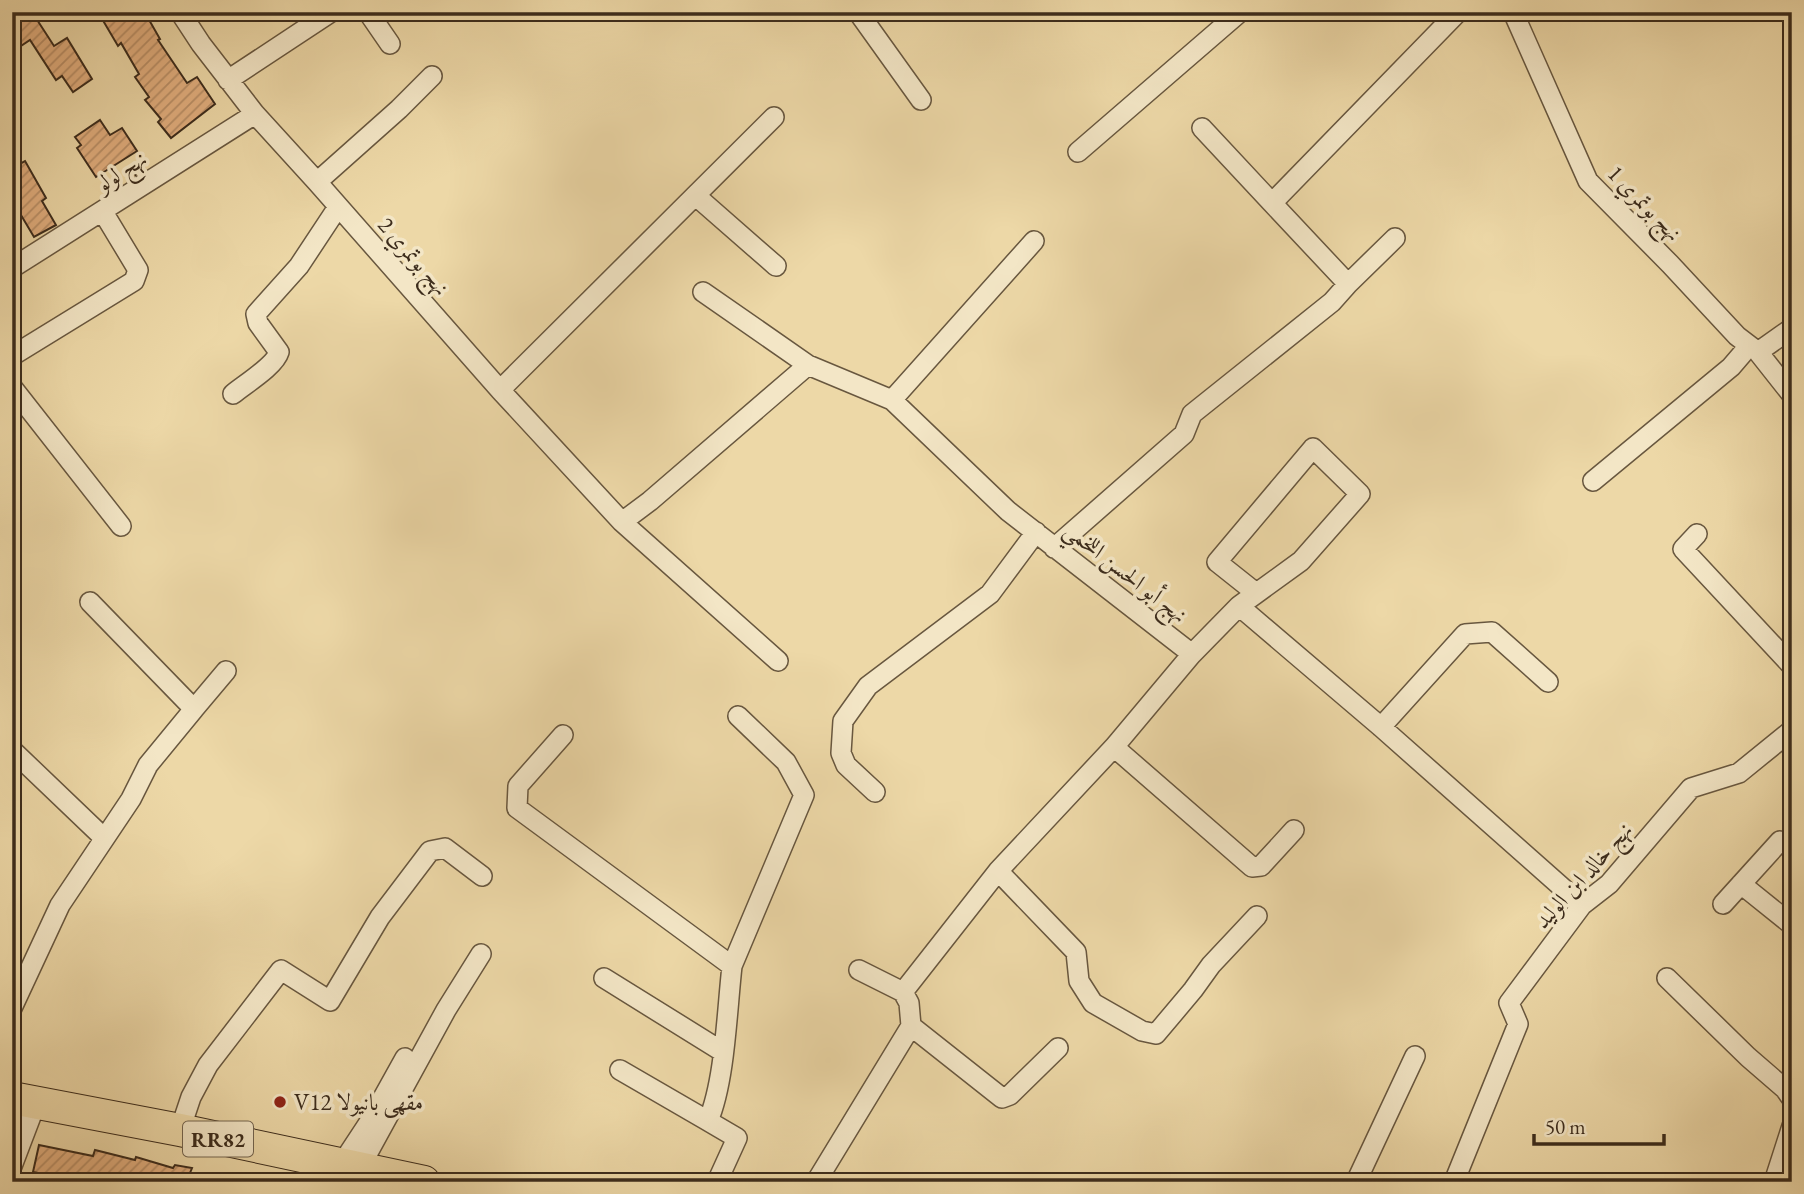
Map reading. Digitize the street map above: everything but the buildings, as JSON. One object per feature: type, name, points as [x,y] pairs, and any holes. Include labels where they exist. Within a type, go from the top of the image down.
[{"type":"main road","name":"RR82","points":[[24,1100],[180,1130],[363,1172],[424,1182]]},
{"type":"street","name":"نهج بوتمري 2","points":[[180,12],[255,114],[500,390],[622,522],[778,662]]},
{"type":"street","points":[[229,80],[331,12]]},
{"type":"street","points":[[368,12],[390,44]]},
{"type":"street","points":[[858,12],[921,100]]},
{"type":"street","points":[[1079,152],[1240,12]]},
{"type":"street","points":[[1272,203],[1458,12]]},
{"type":"street","name":"نهج بوتمري 1","points":[[1513,12],[1588,181],[1737,336],[1754,349],[1792,395]]},
{"type":"street","points":[[317,182],[432,76]]},
{"type":"street","name":"نهج لولو","points":[[12,268],[255,114]]},
{"type":"street","points":[[500,390],[774,117]]},
{"type":"street","points":[[1202,128],[1348,284]]},
{"type":"street","points":[[696,195],[776,266]]},
{"type":"street","points":[[233,394],[279,355],[258,323],[256,314],[291,278],[338,206]]},
{"type":"street","points":[[12,356],[134,281],[138,270],[103,212]]},
{"type":"street","points":[[1055,548],[1184,434],[1192,414],[1332,302],[1395,237]]},
{"type":"street","points":[[892,400],[1034,241]]},
{"type":"street","name":"نهج أبو الحسن اللخمي","points":[[704,292],[808,365],[892,400],[1008,511],[1192,654],[1239,606],[1301,561],[1360,494],[1312,448],[1217,562],[1256,593]]},
{"type":"street","points":[[1593,481],[1754,349],[1792,328]]},
{"type":"street","points":[[622,522],[808,365]]},
{"type":"street","points":[[12,387],[121,526]]},
{"type":"street","points":[[875,792],[846,765],[841,753],[843,721],[868,686],[990,594],[1036,532]]},
{"type":"street","points":[[1697,534],[1683,549],[1792,666]]},
{"type":"street","points":[[90,602],[194,709]]},
{"type":"street","points":[[1239,606],[1582,905]]},
{"type":"street","points":[[1381,727],[1465,634],[1492,632],[1548,682]]},
{"type":"street","points":[[903,992],[998,871],[1114,747],[1192,654]]},
{"type":"street","points":[[12,1008],[60,905],[131,799],[148,765],[226,671]]},
{"type":"street","points":[[708,1121],[714,1108],[723,1052],[732,966],[804,795],[786,762],[738,716]]},
{"type":"street","name":"نهج خالد ابن الوليد","points":[[1454,1182],[1518,1024],[1509,1003],[1582,905],[1609,884],[1691,788],[1739,774],[1792,730]]},
{"type":"street","points":[[563,735],[518,786],[517,808],[732,966]]},
{"type":"street","points":[[1114,747],[1252,867],[1261,866],[1294,830]]},
{"type":"street","points":[[12,750],[104,838]]},
{"type":"street","points":[[1723,904],[1780,841],[1792,843]]},
{"type":"street","points":[[180,1130],[191,1097],[208,1065],[281,970],[330,1001],[380,917],[430,851],[445,848],[482,876]]},
{"type":"street","points":[[998,871],[1076,952],[1079,981],[1093,1003],[1142,1031],[1156,1034],[1211,965],[1257,916]]},
{"type":"street","points":[[1741,884],[1792,925]]},
{"type":"street","points":[[363,1172],[446,1010],[481,954]]},
{"type":"street","points":[[816,1182],[911,1026],[909,1003],[903,992],[859,970]]},
{"type":"street","points":[[604,978],[723,1052]]},
{"type":"street","points":[[1667,978],[1748,1057],[1786,1089],[1792,1099]]},
{"type":"street","points":[[363,1172],[370,1121],[441,992]]},
{"type":"street","points":[[911,1026],[1002,1098],[1010,1095],[1058,1048]]},
{"type":"street","points":[[1356,1182],[1415,1056]]},
{"type":"street","points":[[620,1070],[737,1139],[717,1182]]},
{"type":"street","points":[[12,1166],[24,1100]]},
{"type":"street","points":[[1774,1182],[1792,1126]]},
{"type":"place","name":"V12 مقهى بانيولا","points":[[280,1102]]}]
